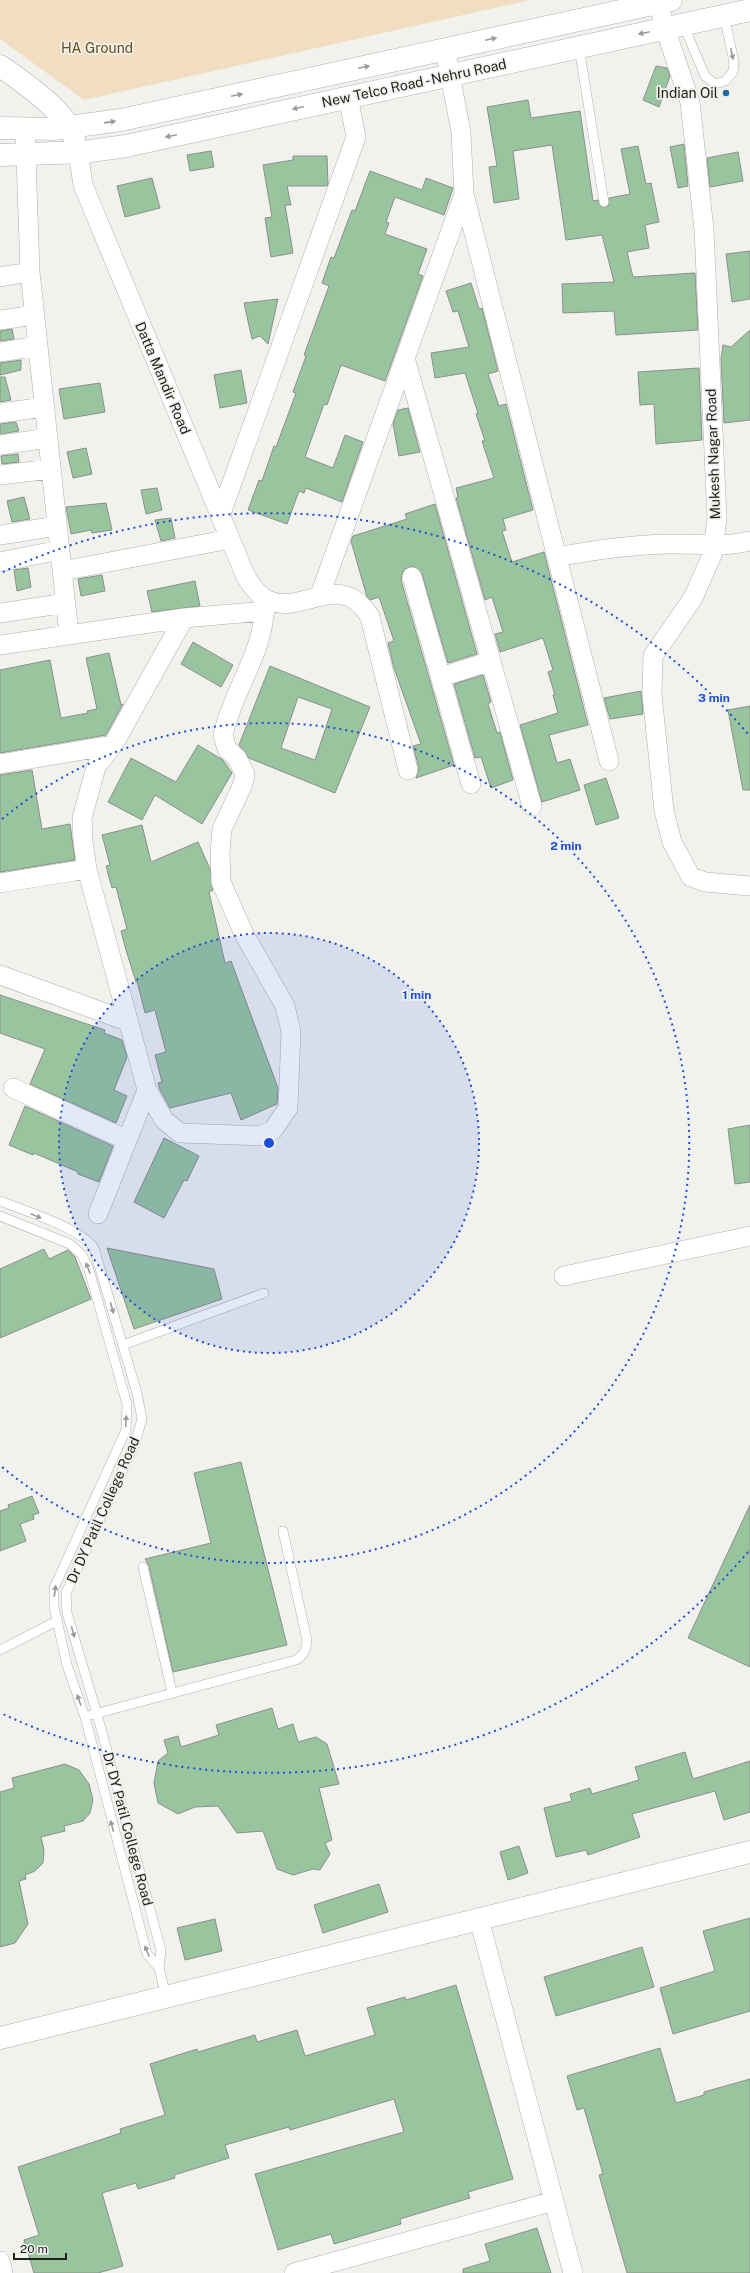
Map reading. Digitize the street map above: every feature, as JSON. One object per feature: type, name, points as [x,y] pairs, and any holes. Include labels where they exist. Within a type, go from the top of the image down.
[{"type":"street","name":"Mukesh Nagar Road","points":[[665,1],[674,26],[690,102],[704,228],[717,520],[712,545],[712,555],[693,598],[653,656],[652,694],[664,811],[672,842],[692,876],[705,882],[750,886]]},
{"type":"street","name":"New Telco Road - Nehru Road","points":[[0,128],[25,129],[71,127],[121,120],[665,1]]},
{"type":"street","name":"New Telco Road - Nehru Road","points":[[0,155],[78,152],[126,146],[750,10]]},
{"type":"street","points":[[446,49],[461,132],[464,194],[609,761]]},
{"type":"street","points":[[0,66],[31,88],[71,127],[78,152]]},
{"type":"street","points":[[220,516],[356,137],[348,97]]},
{"type":"street","points":[[25,129],[24,155],[30,272],[69,635]]},
{"type":"street","name":"Datta Mandir Road","points":[[78,152],[83,185],[246,577],[264,604]]},
{"type":"street","points":[[320,595],[464,194]]},
{"type":"street","points":[[0,277],[30,272]]},
{"type":"street","points":[[0,320],[34,315]]},
{"type":"street","points":[[0,352],[38,346]]},
{"type":"street","points":[[405,358],[532,806]]},
{"type":"street","points":[[0,413],[44,406]]},
{"type":"street","points":[[0,444],[48,438]]},
{"type":"street","points":[[0,475],[51,469]]},
{"type":"street","points":[[0,535],[57,526]]},
{"type":"street","points":[[62,572],[230,539]]},
{"type":"street","points":[[557,557],[616,546],[712,545],[750,541]]},
{"type":"street","points":[[0,562],[60,550]]},
{"type":"street","points":[[412,577],[471,784]]},
{"type":"street","points":[[0,645],[184,618],[273,602],[294,604],[320,595],[347,596],[363,605],[370,617],[408,770]]},
{"type":"street","points":[[0,613],[66,603]]},
{"type":"street","points":[[184,618],[113,745],[96,767],[82,818],[83,842],[87,869],[127,1021],[147,1090],[164,1120],[180,1133],[260,1136],[273,1130],[288,1108],[291,1031],[285,1006],[244,934],[221,882],[220,853],[222,829],[243,784],[245,774],[237,758],[227,749],[223,736],[225,726],[256,652],[264,604]]},
{"type":"street","points":[[441,677],[491,661]]},
{"type":"street","points":[[0,764],[113,745]]},
{"type":"street","points":[[0,884],[87,869]]},
{"type":"street","points":[[0,975],[127,1021]]},
{"type":"street","points":[[13,1088],[127,1140]]},
{"type":"street","points":[[98,1214],[147,1090]]},
{"type":"street","points":[[564,1276],[750,1236]]},
{"type":"street","points":[[0,2038],[750,1852]]},
{"type":"street","points":[[479,1919],[573,2273]]},
{"type":"street","points":[[294,2273],[554,2201]]},
{"type":"street","points":[[0,2261],[3,2273]]},
{"type":"lane","points":[[674,26],[705,76],[715,84],[725,81],[734,72],[734,62],[724,15]]},
{"type":"lane","points":[[578,47],[604,202]]},
{"type":"lane","name":"Dr DY Patil College Road","points":[[0,1201],[75,1232],[88,1240],[98,1260],[138,1393],[142,1419],[135,1443],[66,1593],[67,1613],[97,1714],[160,1950],[159,1968],[166,1996]]},
{"type":"lane","name":"Dr DY Patil College Road","points":[[0,1216],[70,1244],[82,1255],[89,1270],[127,1404],[126,1430],[54,1588],[54,1607],[67,1665],[85,1717],[147,1954],[159,1968]]},
{"type":"lane","points":[[123,1345],[264,1293]]},
{"type":"lane","points":[[85,1717],[172,1692],[296,1660],[306,1651],[307,1640],[283,1531]]},
{"type":"lane","points":[[142,1567],[172,1692]]},
{"type":"lane","points":[[0,1650],[58,1625]]},
{"type":"green space","name":"HA Ground","points":[[0,0],[530,0],[84,100],[0,39]]},
{"type":"building","points":[[656,66],[667,68],[670,76],[659,107],[643,100]]},
{"type":"building","points":[[528,100],[531,118],[580,111],[593,201],[598,200],[602,207],[608,206],[609,198],[630,194],[621,149],[638,146],[646,184],[651,183],[659,222],[645,225],[649,248],[627,252],[633,277],[695,273],[698,330],[616,335],[614,311],[563,313],[562,284],[614,282],[602,235],[566,240],[552,145],[513,151],[519,199],[494,203],[489,167],[497,166],[487,107]]},
{"type":"building","points":[[684,144],[688,186],[678,188],[670,147]]},
{"type":"building","points":[[211,151],[214,167],[190,171],[187,155]]},
{"type":"building","points":[[738,152],[743,181],[710,187],[707,158]]},
{"type":"building","points":[[293,156],[327,156],[328,184],[327,186],[287,186],[291,205],[285,205],[293,253],[271,257],[265,218],[272,217],[263,165],[293,160]]},
{"type":"building","points":[[370,171],[422,190],[426,178],[453,188],[444,215],[395,197],[386,222],[389,223],[385,234],[427,249],[418,274],[423,276],[385,381],[341,365],[327,405],[324,404],[305,457],[333,468],[345,435],[363,442],[342,502],[306,488],[304,493],[299,491],[287,524],[248,510],[259,480],[262,481],[274,446],[276,447],[296,393],[293,392],[306,356],[304,355],[329,286],[322,283],[331,257],[334,258],[352,210],[355,211]]},
{"type":"building","points":[[152,178],[160,208],[125,217],[117,186]]},
{"type":"building","points":[[750,251],[750,299],[732,302],[726,254]]},
{"type":"building","points":[[471,283],[479,309],[482,308],[498,371],[488,374],[499,406],[506,404],[533,510],[503,519],[506,530],[502,531],[512,562],[544,552],[588,725],[549,735],[557,763],[570,759],[580,790],[542,802],[520,725],[558,713],[553,695],[555,695],[548,672],[553,670],[543,638],[500,652],[495,634],[503,632],[492,597],[485,600],[456,498],[458,497],[456,488],[494,478],[482,441],[485,441],[476,414],[478,413],[465,373],[435,378],[431,353],[469,347],[458,311],[453,312],[446,291]]},
{"type":"building","points":[[278,299],[268,344],[260,336],[252,339],[244,303]]},
{"type":"building","points":[[12,329],[14,339],[0,341],[0,331]]},
{"type":"building","points":[[750,330],[750,420],[724,423],[721,359],[723,345],[731,347]]},
{"type":"building","points":[[21,360],[21,370],[0,375],[0,363]]},
{"type":"building","points":[[699,368],[702,440],[656,444],[654,404],[640,405],[638,372]]},
{"type":"building","points":[[241,370],[247,403],[220,408],[214,375]]},
{"type":"building","points":[[0,377],[5,377],[11,400],[0,402]]},
{"type":"building","points":[[100,383],[105,412],[64,419],[59,389]]},
{"type":"building","points":[[408,408],[420,452],[399,456],[393,424],[398,410]]},
{"type":"building","points":[[16,422],[19,431],[0,434],[0,424]]},
{"type":"building","points":[[86,448],[92,474],[73,478],[67,452]]},
{"type":"building","points":[[18,454],[19,462],[2,464],[1,456]]},
{"type":"building","points":[[157,488],[162,510],[146,514],[141,490]]},
{"type":"building","points":[[24,497],[30,519],[12,522],[7,501]]},
{"type":"building","points":[[106,503],[112,530],[92,533],[91,530],[71,534],[66,507]]},
{"type":"building","points":[[435,504],[477,654],[448,663],[422,574],[414,566],[404,569],[401,580],[454,765],[416,778],[419,768],[413,746],[421,744],[394,668],[388,643],[394,641],[379,597],[370,600],[367,597],[351,541],[353,536],[407,519],[405,514]]},
{"type":"building","points":[[171,518],[175,538],[161,541],[155,520]]},
{"type":"building","points":[[28,568],[31,587],[17,591],[14,570]]},
{"type":"building","points":[[102,575],[105,591],[81,596],[78,579]]},
{"type":"building","points":[[195,581],[200,606],[152,612],[147,591]]},
{"type":"building","points":[[193,642],[233,665],[221,687],[181,664]]},
{"type":"building","points":[[109,653],[121,705],[123,704],[106,735],[0,753],[0,670],[50,660],[61,718],[88,713],[87,711],[97,709],[86,658]]},
{"type":"building","points":[[270,666],[370,707],[335,793],[249,758],[239,745]],"holes":[[[298,697],[332,709],[315,760],[281,748]]]},
{"type":"building","points":[[483,675],[491,702],[488,704],[497,733],[500,732],[513,780],[491,788],[481,757],[475,758],[454,684]]},
{"type":"building","points":[[641,691],[643,714],[610,719],[604,698]]},
{"type":"building","points":[[750,706],[750,790],[743,790],[728,710]]},
{"type":"building","points":[[198,745],[223,760],[232,773],[202,824],[155,795],[142,820],[108,802],[131,758],[176,782]]},
{"type":"building","points":[[32,770],[42,829],[70,824],[75,860],[0,872],[0,775]]},
{"type":"building","points":[[606,778],[619,818],[596,825],[584,785]]},
{"type":"building","points":[[142,825],[151,862],[198,842],[210,869],[213,890],[209,892],[225,963],[231,961],[278,1088],[277,1104],[241,1120],[231,1093],[170,1108],[160,1090],[158,1083],[162,1082],[155,1055],[166,1052],[155,1010],[145,1013],[137,981],[136,982],[126,950],[121,931],[127,929],[116,887],[112,888],[106,866],[110,865],[102,835]]},
{"type":"building","points":[[0,995],[105,1030],[104,1033],[122,1040],[127,1057],[114,1090],[127,1096],[116,1123],[30,1084],[45,1049],[0,1033]]},
{"type":"building","points":[[25,1106],[113,1146],[99,1182],[78,1174],[78,1172],[34,1153],[33,1155],[9,1145]]},
{"type":"building","points":[[750,1125],[750,1182],[735,1184],[728,1129]]},
{"type":"building","points":[[164,1138],[199,1156],[187,1181],[184,1180],[164,1218],[134,1202]]},
{"type":"building","points":[[107,1248],[214,1269],[222,1299],[134,1329]]},
{"type":"building","points":[[44,1249],[49,1259],[68,1250],[75,1257],[91,1299],[0,1338],[0,1269]]},
{"type":"building","points":[[241,1462],[287,1645],[173,1672],[149,1566],[145,1559],[211,1543],[194,1473]]},
{"type":"building","points":[[32,1496],[39,1513],[33,1515],[34,1519],[20,1524],[26,1541],[0,1551],[0,1511],[9,1508],[8,1505]]},
{"type":"building","points":[[750,1505],[750,1667],[688,1638]]},
{"type":"building","points":[[272,1708],[278,1729],[293,1724],[298,1742],[316,1737],[327,1744],[339,1784],[319,1788],[332,1840],[325,1843],[330,1854],[320,1870],[313,1869],[293,1875],[277,1869],[263,1831],[237,1833],[218,1806],[195,1807],[178,1814],[158,1803],[154,1783],[158,1761],[168,1753],[164,1740],[178,1736],[181,1747],[219,1735],[216,1725]]},
{"type":"building","points":[[685,1752],[693,1779],[750,1761],[750,1812],[724,1820],[715,1791],[632,1814],[640,1837],[588,1855],[586,1850],[556,1857],[544,1808],[572,1801],[570,1794],[590,1788],[592,1794],[639,1780],[635,1767]]},
{"type":"building","points":[[65,1764],[79,1770],[89,1784],[93,1800],[90,1813],[83,1821],[64,1826],[65,1831],[41,1837],[44,1850],[43,1863],[35,1871],[25,1875],[26,1879],[19,1881],[28,1924],[15,1943],[0,1947],[0,1792],[14,1788],[12,1778]]},
{"type":"building","points":[[519,1846],[528,1873],[508,1880],[500,1852]]},
{"type":"building","points":[[379,1884],[388,1912],[323,1933],[314,1905]]},
{"type":"building","points":[[750,1918],[750,2011],[673,2034],[660,1988],[715,1971],[703,1931]]},
{"type":"building","points":[[215,1919],[222,1951],[185,1960],[177,1928]]},
{"type":"building","points":[[642,1947],[654,1987],[556,2016],[544,1977]]},
{"type":"building","points":[[456,1985],[513,2179],[468,2192],[470,2198],[400,2219],[401,2224],[334,2244],[331,2234],[278,2250],[255,2174],[404,2132],[394,2099],[290,2130],[289,2127],[225,2145],[229,2158],[174,2175],[175,2178],[138,2189],[136,2183],[102,2193],[123,2266],[98,2273],[34,2273],[24,2240],[39,2235],[18,2167],[121,2133],[120,2129],[165,2115],[150,2064],[197,2049],[198,2052],[255,2035],[257,2042],[297,2030],[305,2056],[375,2035],[367,2008],[405,1997],[406,2000]]},
{"type":"building","points":[[660,2048],[676,2103],[704,2095],[704,2092],[750,2079],[750,2273],[627,2273],[599,2175],[603,2174],[584,2108],[577,2110],[567,2076]]},
{"type":"building","points":[[537,2228],[551,2273],[463,2273],[463,2269],[490,2261],[485,2244]]},
{"type":"place","name":"Indian Oil","points":[[726,93]]}]
